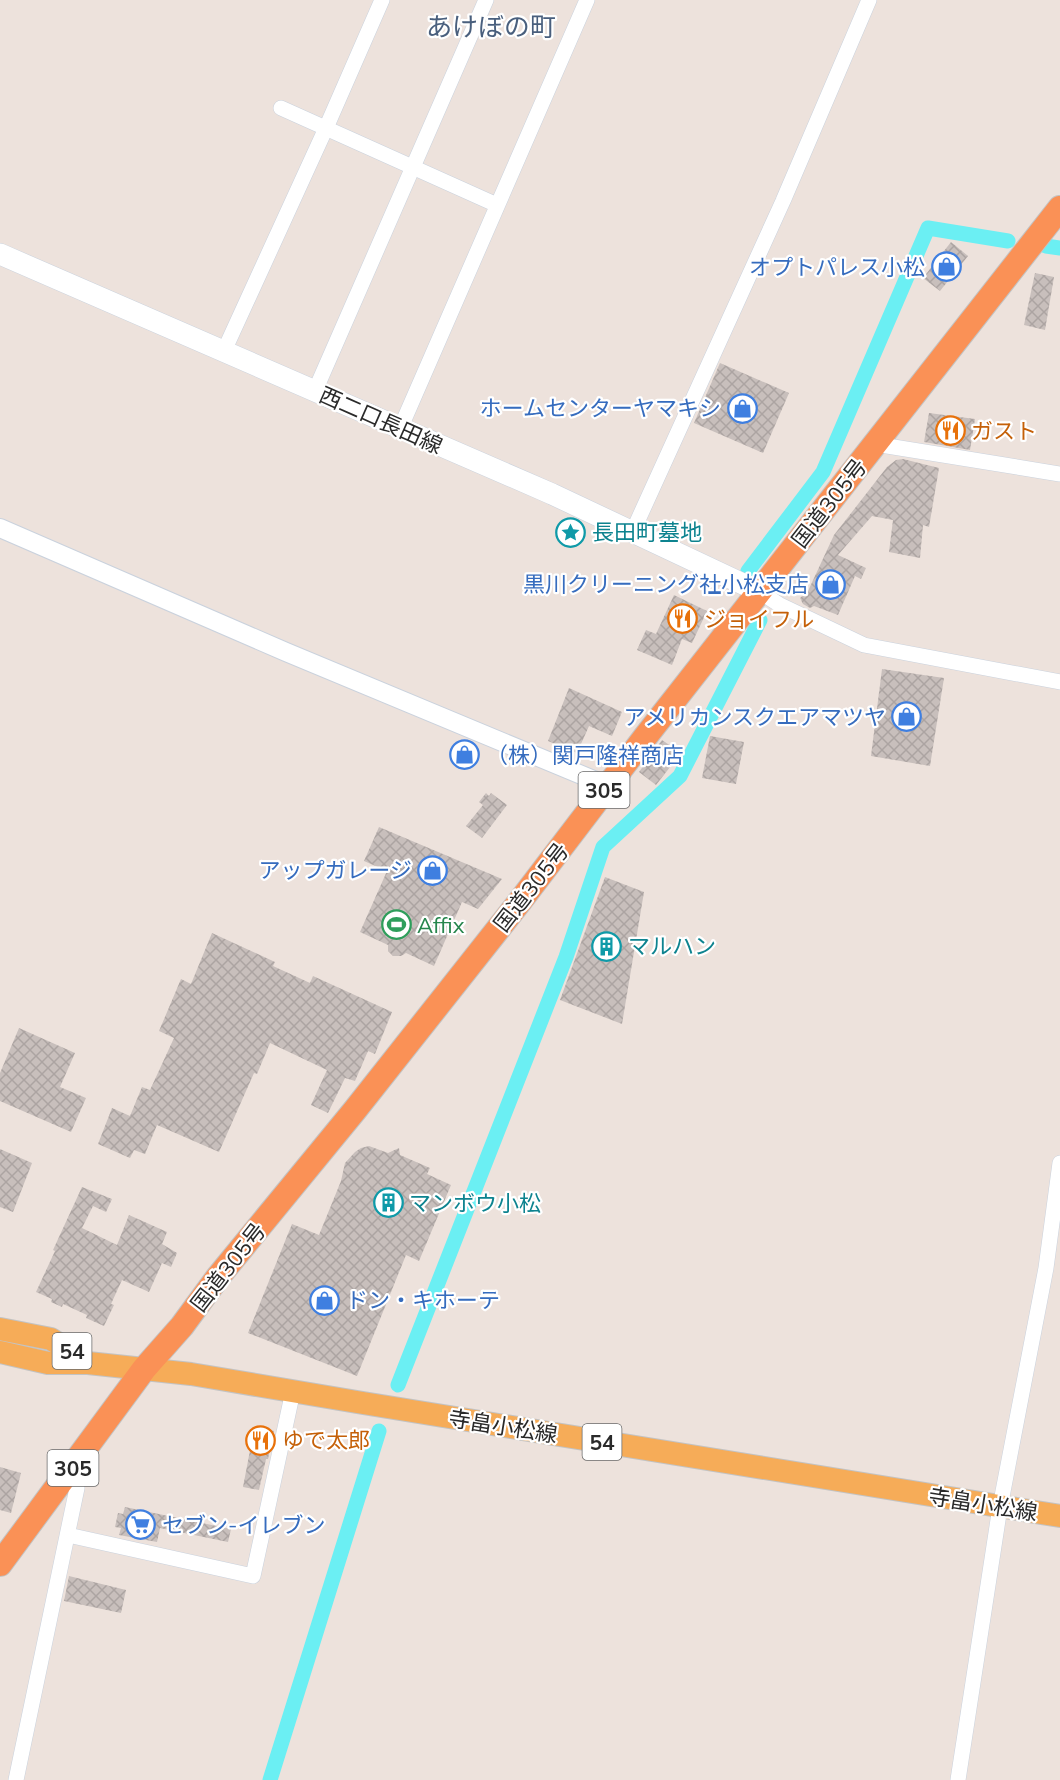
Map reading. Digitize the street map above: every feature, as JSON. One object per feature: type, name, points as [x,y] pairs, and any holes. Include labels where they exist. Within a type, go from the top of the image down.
[{"type":"highway","name":"国道305号","points":[[0,1564],[144,1369],[182,1326],[218,1277],[369,1092],[521,900],[1060,208]]},
{"type":"main road","name":"西二口長田線","points":[[0,254],[633,531],[760,592]]},
{"type":"main road","name":"寺畠小松線","points":[[0,1329],[51,1339],[88,1363]]},
{"type":"main road","name":"寺畠小松線","points":[[0,1352],[48,1363],[88,1363],[190,1374],[1060,1516]]},
{"type":"street","points":[[224,351],[382,0]]},
{"type":"street","points":[[315,391],[486,0]]},
{"type":"street","points":[[400,429],[587,0]]},
{"type":"street","points":[[633,531],[783,201],[869,0]]},
{"type":"street","points":[[281,108],[497,205]]},
{"type":"street","points":[[875,444],[1060,474]]},
{"type":"street","points":[[0,528],[286,652],[608,786]]},
{"type":"street","points":[[760,592],[780,605],[864,645],[1060,682]]},
{"type":"street","points":[[958,1780],[1000,1507],[1046,1268],[1060,1163]]},
{"type":"street","points":[[68,1535],[253,1576],[293,1391]]},
{"type":"street","points":[[16,1780],[77,1488],[74,1466]]},
{"type":"building","name":"オプトパレス小松","points":[[951,242],[968,256],[940,291],[923,278]]},
{"type":"building","points":[[1035,273],[1054,277],[1045,330],[1024,325]]},
{"type":"building","name":"ホームセンターヤマキシ","points":[[720,363],[789,393],[763,453],[694,423]]},
{"type":"building","name":"ガスト","points":[[929,413],[975,419],[970,450],[924,442]]},
{"type":"building","points":[[903,459],[939,468],[929,527],[923,525],[920,558],[889,552],[893,520],[872,516],[838,555],[866,568],[861,579],[855,576],[838,615],[803,604],[800,598],[808,591],[834,535],[887,467],[896,460]]},
{"type":"building","points":[[674,595],[707,611],[692,643],[682,639],[672,665],[637,650],[646,630],[656,634]]},
{"type":"building","name":"アメリカンスクエアマツヤ","points":[[882,669],[944,678],[930,766],[871,756]]},
{"type":"building","points":[[569,688],[622,712],[612,736],[589,726],[577,753],[548,741]]},
{"type":"building","points":[[710,736],[744,742],[736,784],[702,778]]},
{"type":"building","points":[[662,740],[681,753],[656,785],[639,772]]},
{"type":"building","points":[[486,793],[489,796],[491,793],[507,805],[482,838],[466,826],[483,805],[479,802]]},
{"type":"building","points":[[379,827],[502,879],[478,909],[462,902],[434,966],[406,953],[393,956],[388,951],[388,945],[360,932],[387,871],[364,861]]},
{"type":"building","name":"マルハン","points":[[605,877],[644,892],[622,1024],[560,1000]]},
{"type":"building","points":[[212,933],[275,962],[273,966],[310,983],[313,976],[392,1012],[375,1054],[368,1051],[355,1081],[345,1078],[328,1113],[311,1105],[327,1070],[270,1043],[219,1152],[157,1125],[145,1154],[134,1150],[130,1158],[98,1144],[112,1108],[130,1116],[142,1087],[150,1090],[174,1038],[159,1031],[181,979],[191,984]]},
{"type":"building","points":[[19,1028],[75,1053],[60,1087],[86,1098],[71,1132],[0,1101],[0,1073]]},
{"type":"building","points":[[369,1146],[388,1153],[399,1148],[400,1155],[430,1168],[427,1174],[451,1185],[419,1261],[406,1255],[357,1376],[248,1333],[292,1224],[319,1235],[341,1181],[345,1163],[355,1152]]},
{"type":"building","points":[[0,1149],[32,1163],[13,1212],[0,1207]]},
{"type":"building","points":[[82,1187],[112,1199],[106,1212],[93,1206],[82,1228],[117,1245],[129,1215],[167,1232],[162,1244],[177,1253],[171,1267],[162,1263],[149,1292],[122,1280],[104,1326],[63,1304],[62,1307],[51,1302],[52,1299],[36,1292]]},
{"type":"building","points":[[257,1427],[274,1431],[259,1490],[243,1487],[252,1440],[254,1440]]},
{"type":"building","points":[[0,1467],[21,1473],[11,1513],[0,1510]]},
{"type":"building","points":[[125,1507],[231,1529],[228,1542],[160,1528],[157,1542],[119,1535],[121,1528],[115,1527],[118,1513],[123,1514]]},
{"type":"building","points":[[69,1576],[126,1590],[121,1613],[64,1601]]},
{"type":"waterway","points":[[748,571],[823,472],[928,228],[1008,241]]},
{"type":"waterway","points":[[1046,246],[1060,248]]},
{"type":"waterway","points":[[398,1385],[566,957],[603,847],[680,776],[760,620]]},
{"type":"waterway","points":[[270,1780],[379,1431]]},
{"type":"place","name":"オプトパレス小松","points":[[946,267]]},
{"type":"place","name":"ホームセンターヤマキシ","points":[[742,408]]},
{"type":"place","name":"ガスト","points":[[950,431]]},
{"type":"place","name":"長田町墓地","points":[[571,532]]},
{"type":"place","name":"黒川クリーニング社小松支店","points":[[830,584]]},
{"type":"place","name":"ジョイフル","points":[[683,619]]},
{"type":"place","name":"アメリカンスクエアマツヤ","points":[[907,717]]},
{"type":"place","name":"（株）関戸隆祥商店","points":[[465,755]]},
{"type":"place","name":"アップガレージ","points":[[433,870]]},
{"type":"place","name":"Affix","points":[[396,925]]},
{"type":"place","name":"マルハン","points":[[607,946]]},
{"type":"place","name":"マンボウ小松","points":[[388,1203]]},
{"type":"place","name":"ドン・キホーテ","points":[[325,1300]]},
{"type":"place","name":"ゆで太郎","points":[[261,1440]]},
{"type":"place","name":"セブン-イレブン","points":[[141,1525]]},
{"type":"district","name":"あけぼの町","points":[[491,26]]}]
